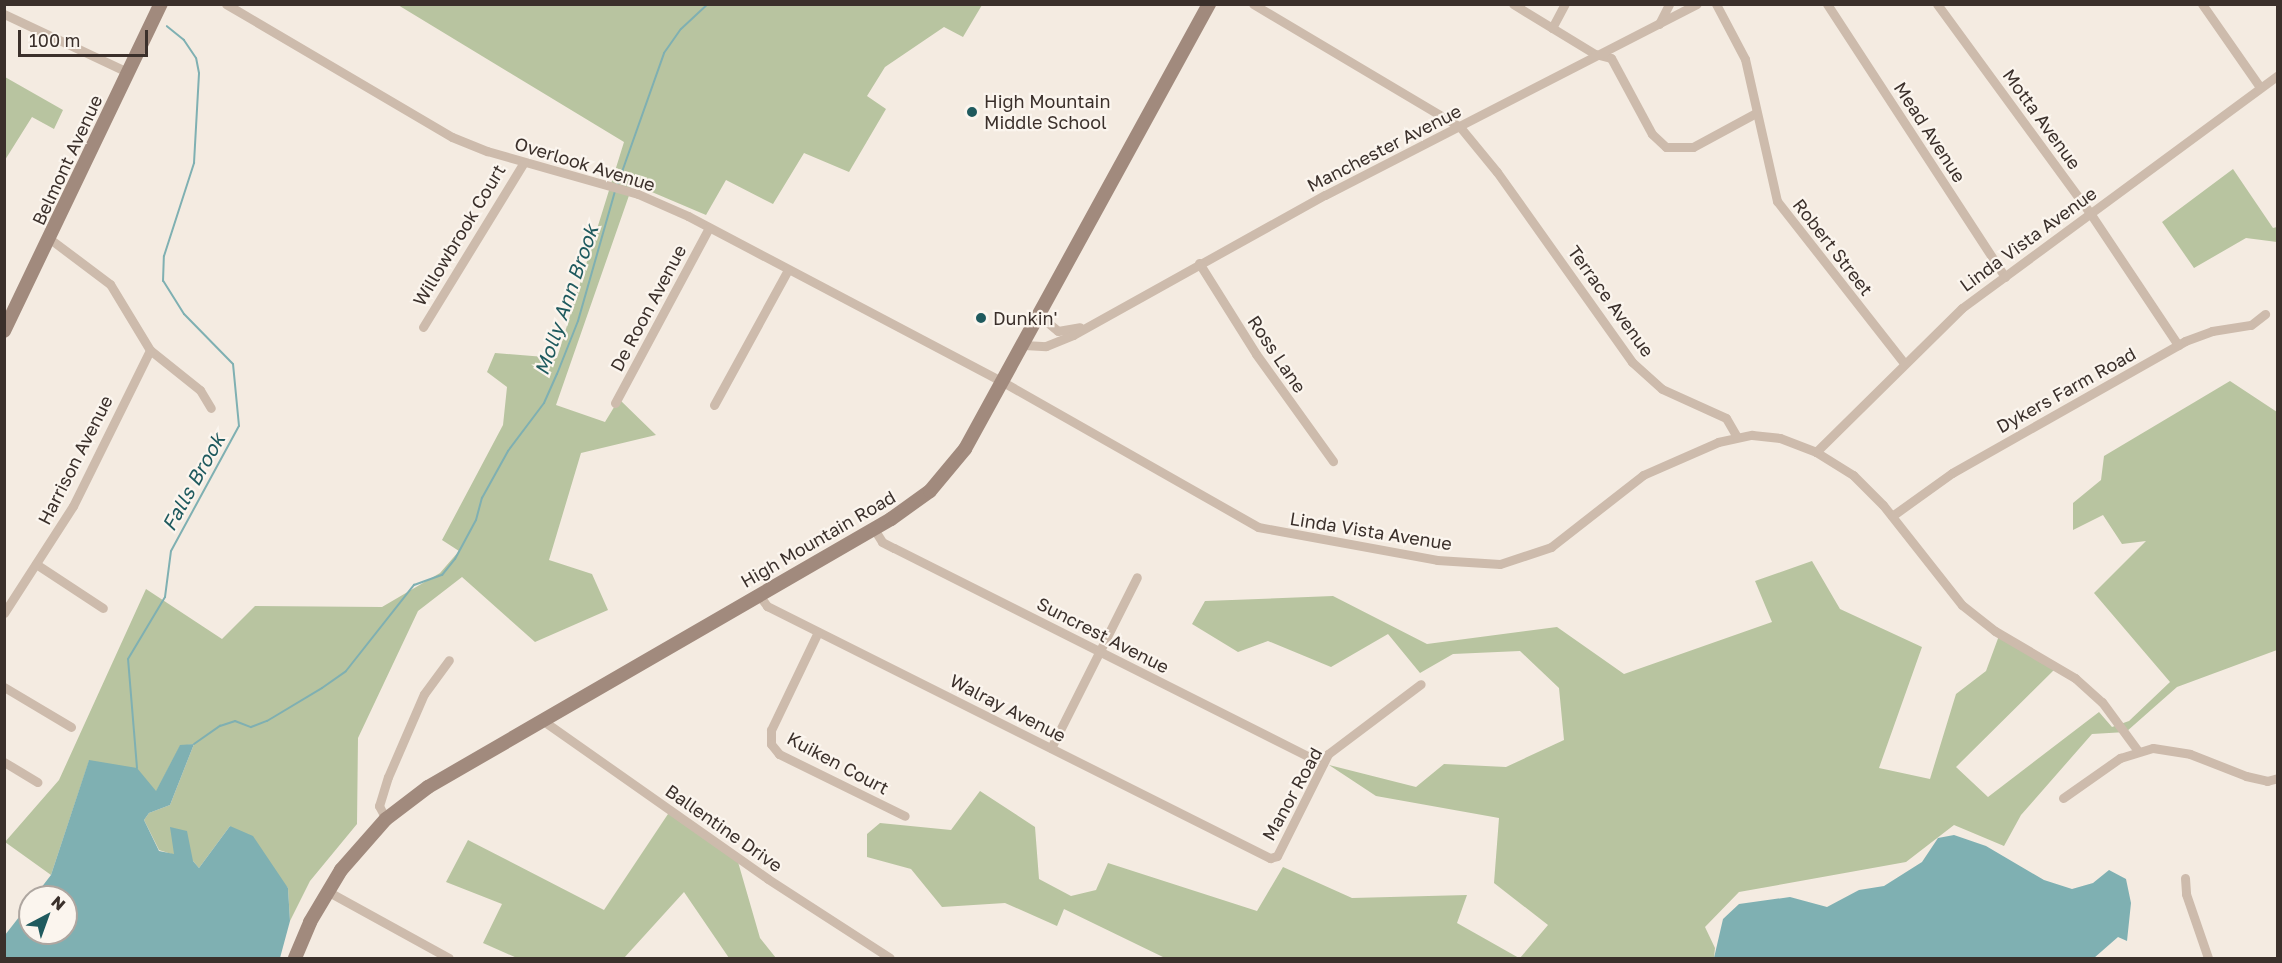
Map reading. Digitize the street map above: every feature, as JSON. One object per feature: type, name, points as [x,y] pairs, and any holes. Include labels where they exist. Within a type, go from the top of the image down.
[{"type":"street","name":"Belmont Avenue","points":[[4,331],[161,4]]},
{"type":"street","name":"Overlook Avenue","points":[[226,4],[452,137],[524,162],[625,190],[709,228],[1003,382]]},
{"type":"street","name":"High Mountain Road","points":[[295,958],[327,891],[386,819],[428,787],[874,529],[923,496],[954,464],[1024,345],[1209,4]]},
{"type":"street","name":"Terrace Avenue","points":[[1253,4],[1460,128],[1497,172],[1632,362],[1662,389],[1726,418],[1737,437]]},
{"type":"street","points":[[1513,4],[1615,63],[1652,134],[1666,147],[1693,147],[1756,113]]},
{"type":"street","points":[[1552,28],[1565,4]]},
{"type":"street","points":[[1659,24],[1669,4]]},
{"type":"street","name":"Manchester Avenue","points":[[1024,345],[1059,342],[1199,263],[1697,4]]},
{"type":"street","name":"Robert Street","points":[[1716,4],[1745,59],[1777,201],[1904,363]]},
{"type":"street","name":"Mead Avenue","points":[[1827,4],[2005,277]]},
{"type":"street","name":"Motta Avenue","points":[[1937,4],[2090,213],[2178,345]]},
{"type":"street","points":[[2202,4],[2260,87]]},
{"type":"street","points":[[4,14],[127,72]]},
{"type":"street","name":"Linda Vista Avenue","points":[[1816,452],[1962,308],[2277,75]]},
{"type":"street","name":"Willowbrook Court","points":[[423,327],[524,162]]},
{"type":"street","name":"De Roon Avenue","points":[[615,403],[709,228]]},
{"type":"street","points":[[50,239],[110,284],[150,350],[200,390],[211,408]]},
{"type":"street","name":"Ross Lane","points":[[1199,263],[1256,354],[1333,461]]},
{"type":"street","points":[[714,405],[788,270]]},
{"type":"street","name":"Dykers Farm Road","points":[[1892,516],[1952,473],[2178,345],[2212,331],[2251,325],[2265,314]]},
{"type":"street","name":"Manchester Avenue","points":[[1040,316],[1058,331],[1088,326]]},
{"type":"street","name":"Harrison Avenue","points":[[4,613],[73,506],[150,350]]},
{"type":"street","name":"Linda Vista Avenue","points":[[1003,382],[1258,527],[1437,560],[1500,564],[1544,550],[1643,475],[1737,437]]},
{"type":"street","points":[[1737,437],[1780,438],[1816,452],[1853,475],[1892,516],[1962,605],[1995,631],[2033,650],[2075,678],[2109,711],[2138,751]]},
{"type":"street","name":"Suncrest Avenue","points":[[874,529],[882,542],[1323,764]]},
{"type":"street","points":[[36,564],[103,608]]},
{"type":"street","points":[[1051,748],[1137,577]]},
{"type":"street","name":"Walray Avenue","points":[[759,595],[767,606],[1246,846]]},
{"type":"street","name":"Kuiken Court","points":[[818,632],[771,730],[771,744],[779,754],[905,816]]},
{"type":"street","points":[[386,819],[379,806],[388,777],[424,694],[449,660]]},
{"type":"street","name":"Manor Road","points":[[1246,846],[1270,858],[1277,856],[1329,754],[1421,684]]},
{"type":"street","points":[[4,687],[71,727]]},
{"type":"street","name":"Ballentine Drive","points":[[542,720],[768,879],[890,958]]},
{"type":"street","points":[[2063,798],[2102,769],[2138,751],[2170,749],[2246,776],[2267,781],[2277,778]]},
{"type":"street","points":[[4,762],[37,782]]},
{"type":"street","points":[[2185,879],[2186,894],[2208,958]]},
{"type":"street","points":[[327,891],[449,958]]},
{"type":"green space","points":[[398,5],[982,5],[963,37],[944,27],[885,67],[867,96],[886,109],[849,172],[804,153],[773,204],[726,180],[706,215],[633,184],[556,405],[605,422],[619,399],[656,435],[581,453],[549,560],[592,574],[608,610],[535,642],[462,577],[418,611],[358,738],[357,824],[310,881],[290,921],[288,888],[230,826],[199,868],[193,861],[159,850],[144,820],[149,813],[170,805],[194,744],[180,746],[156,792],[89,761],[51,875],[5,842],[59,780],[146,589],[222,639],[255,606],[382,607],[440,573],[459,551],[442,540],[503,425],[507,387],[487,372],[495,353],[557,358],[624,142]]},
{"type":"green space","points":[[5,77],[63,110],[54,129],[32,117],[5,160]]},
{"type":"green space","points":[[2233,169],[2273,228],[2277,227],[2277,242],[2246,238],[2194,268],[2162,222]]},
{"type":"green space","points":[[2230,381],[2277,412],[2277,650],[2177,687],[2126,732],[2092,734],[2021,815],[2004,846],[1954,825],[1906,862],[1739,892],[1705,927],[1715,948],[1714,958],[1520,958],[1548,925],[1494,883],[1499,818],[1376,796],[1329,765],[1416,787],[1444,764],[1506,767],[1564,740],[1559,688],[1520,651],[1453,654],[1420,673],[1388,634],[1331,667],[1268,641],[1238,652],[1192,624],[1205,601],[1333,596],[1427,644],[1557,627],[1624,674],[1772,622],[1755,581],[1812,561],[1840,609],[1922,647],[1879,768],[1930,779],[1956,694],[1986,671],[2000,633],[2057,667],[1956,767],[1988,797],[2099,712],[2112,727],[2129,721],[2170,682],[2094,593],[2146,541],[2122,544],[2103,515],[2073,530],[2073,503],[2101,480],[2104,456]]},
{"type":"green space","points":[[980,791],[1035,827],[1039,879],[1071,896],[1096,890],[1108,863],[1257,911],[1283,867],[1352,898],[1467,895],[1457,923],[1519,958],[1165,958],[1064,909],[1057,926],[1005,903],[942,907],[911,869],[867,857],[867,834],[880,823],[951,830]]},
{"type":"green space","points":[[672,808],[736,855],[760,938],[776,958],[729,958],[684,892],[624,958],[517,958],[483,943],[502,904],[446,882],[468,840],[604,910]]},
{"type":"water","points":[[194,744],[170,805],[149,813],[144,820],[159,851],[174,854],[170,827],[187,831],[193,861],[199,868],[230,826],[253,836],[288,888],[290,921],[280,958],[5,958],[5,935],[18,918],[18,945],[78,945],[78,885],[43,885],[51,875],[89,760],[137,768],[156,791],[180,745]]},
{"type":"water","points":[[1954,835],[1986,846],[2044,880],[2072,889],[2093,883],[2109,870],[2126,879],[2131,903],[2127,941],[2118,937],[2094,958],[1714,958],[1723,919],[1739,904],[1790,897],[1827,907],[1859,890],[1884,886],[1922,862],[1938,838]]},
{"type":"waterway","name":"Molly Ann Brook","points":[[617,186],[664,53],[681,29],[708,4]]},
{"type":"waterway","name":"Falls Brook","points":[[137,768],[128,659],[165,597],[171,551],[239,426],[233,364],[184,314],[163,281],[164,256],[194,163],[199,73],[196,58],[184,40],[167,26]]},
{"type":"waterway","name":"Molly Ann Brook","points":[[194,744],[220,726],[235,721],[251,727],[267,721],[346,671],[414,585],[442,575],[455,559],[476,520],[482,498],[508,451],[544,403],[557,374],[578,321],[615,191]]},
{"type":"place","name":"High Mountain Middle School","points":[[972,112]]},
{"type":"place","name":"Dunkin'","points":[[981,318]]}]
